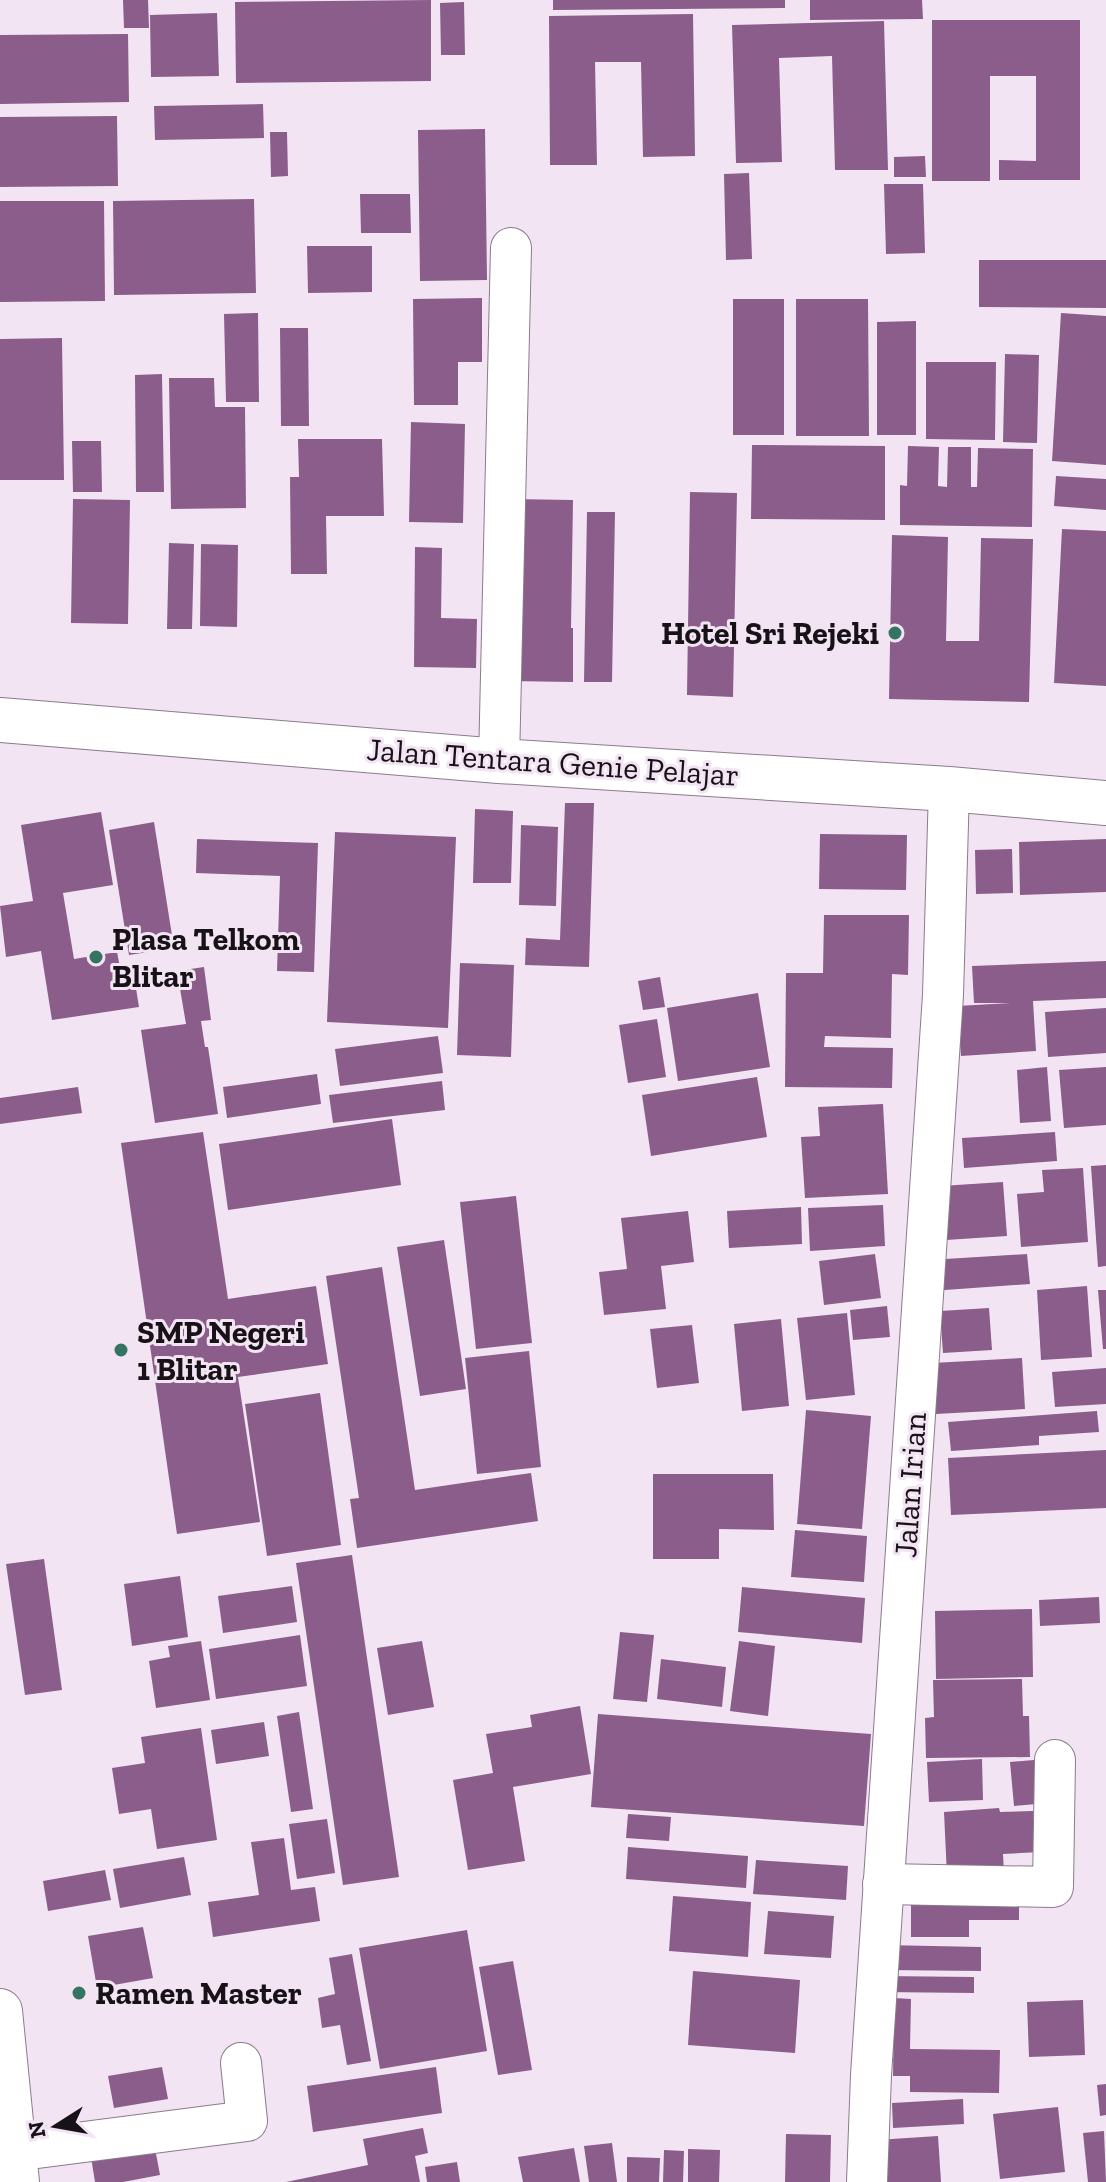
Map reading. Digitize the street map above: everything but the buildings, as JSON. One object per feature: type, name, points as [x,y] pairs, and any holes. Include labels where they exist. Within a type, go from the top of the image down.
[{"type":"main road","name":"Jalan Tentara Genie Pelajar","points":[[0,720],[499,761],[949,789],[1106,803]]},
{"type":"main road","points":[[0,2011],[16,2166]]},
{"type":"street","points":[[499,761],[511,248]]},
{"type":"street","name":"Jalan Irian","points":[[867,2182],[883,1884],[943,995],[949,789]]},
{"type":"street","points":[[883,1884],[1053,1887],[1055,1760]]},
{"type":"street","points":[[16,2166],[247,2121],[241,2063]]},
{"type":"place","name":"Hotel Sri Rejeki","points":[[895,633]]},
{"type":"place","name":"Plasa Telkom Blitar","points":[[96,957]]},
{"type":"place","name":"SMP Negeri 1 Blitar","points":[[121,1350]]},
{"type":"place","name":"Ramen Master","points":[[79,1993]]}]
